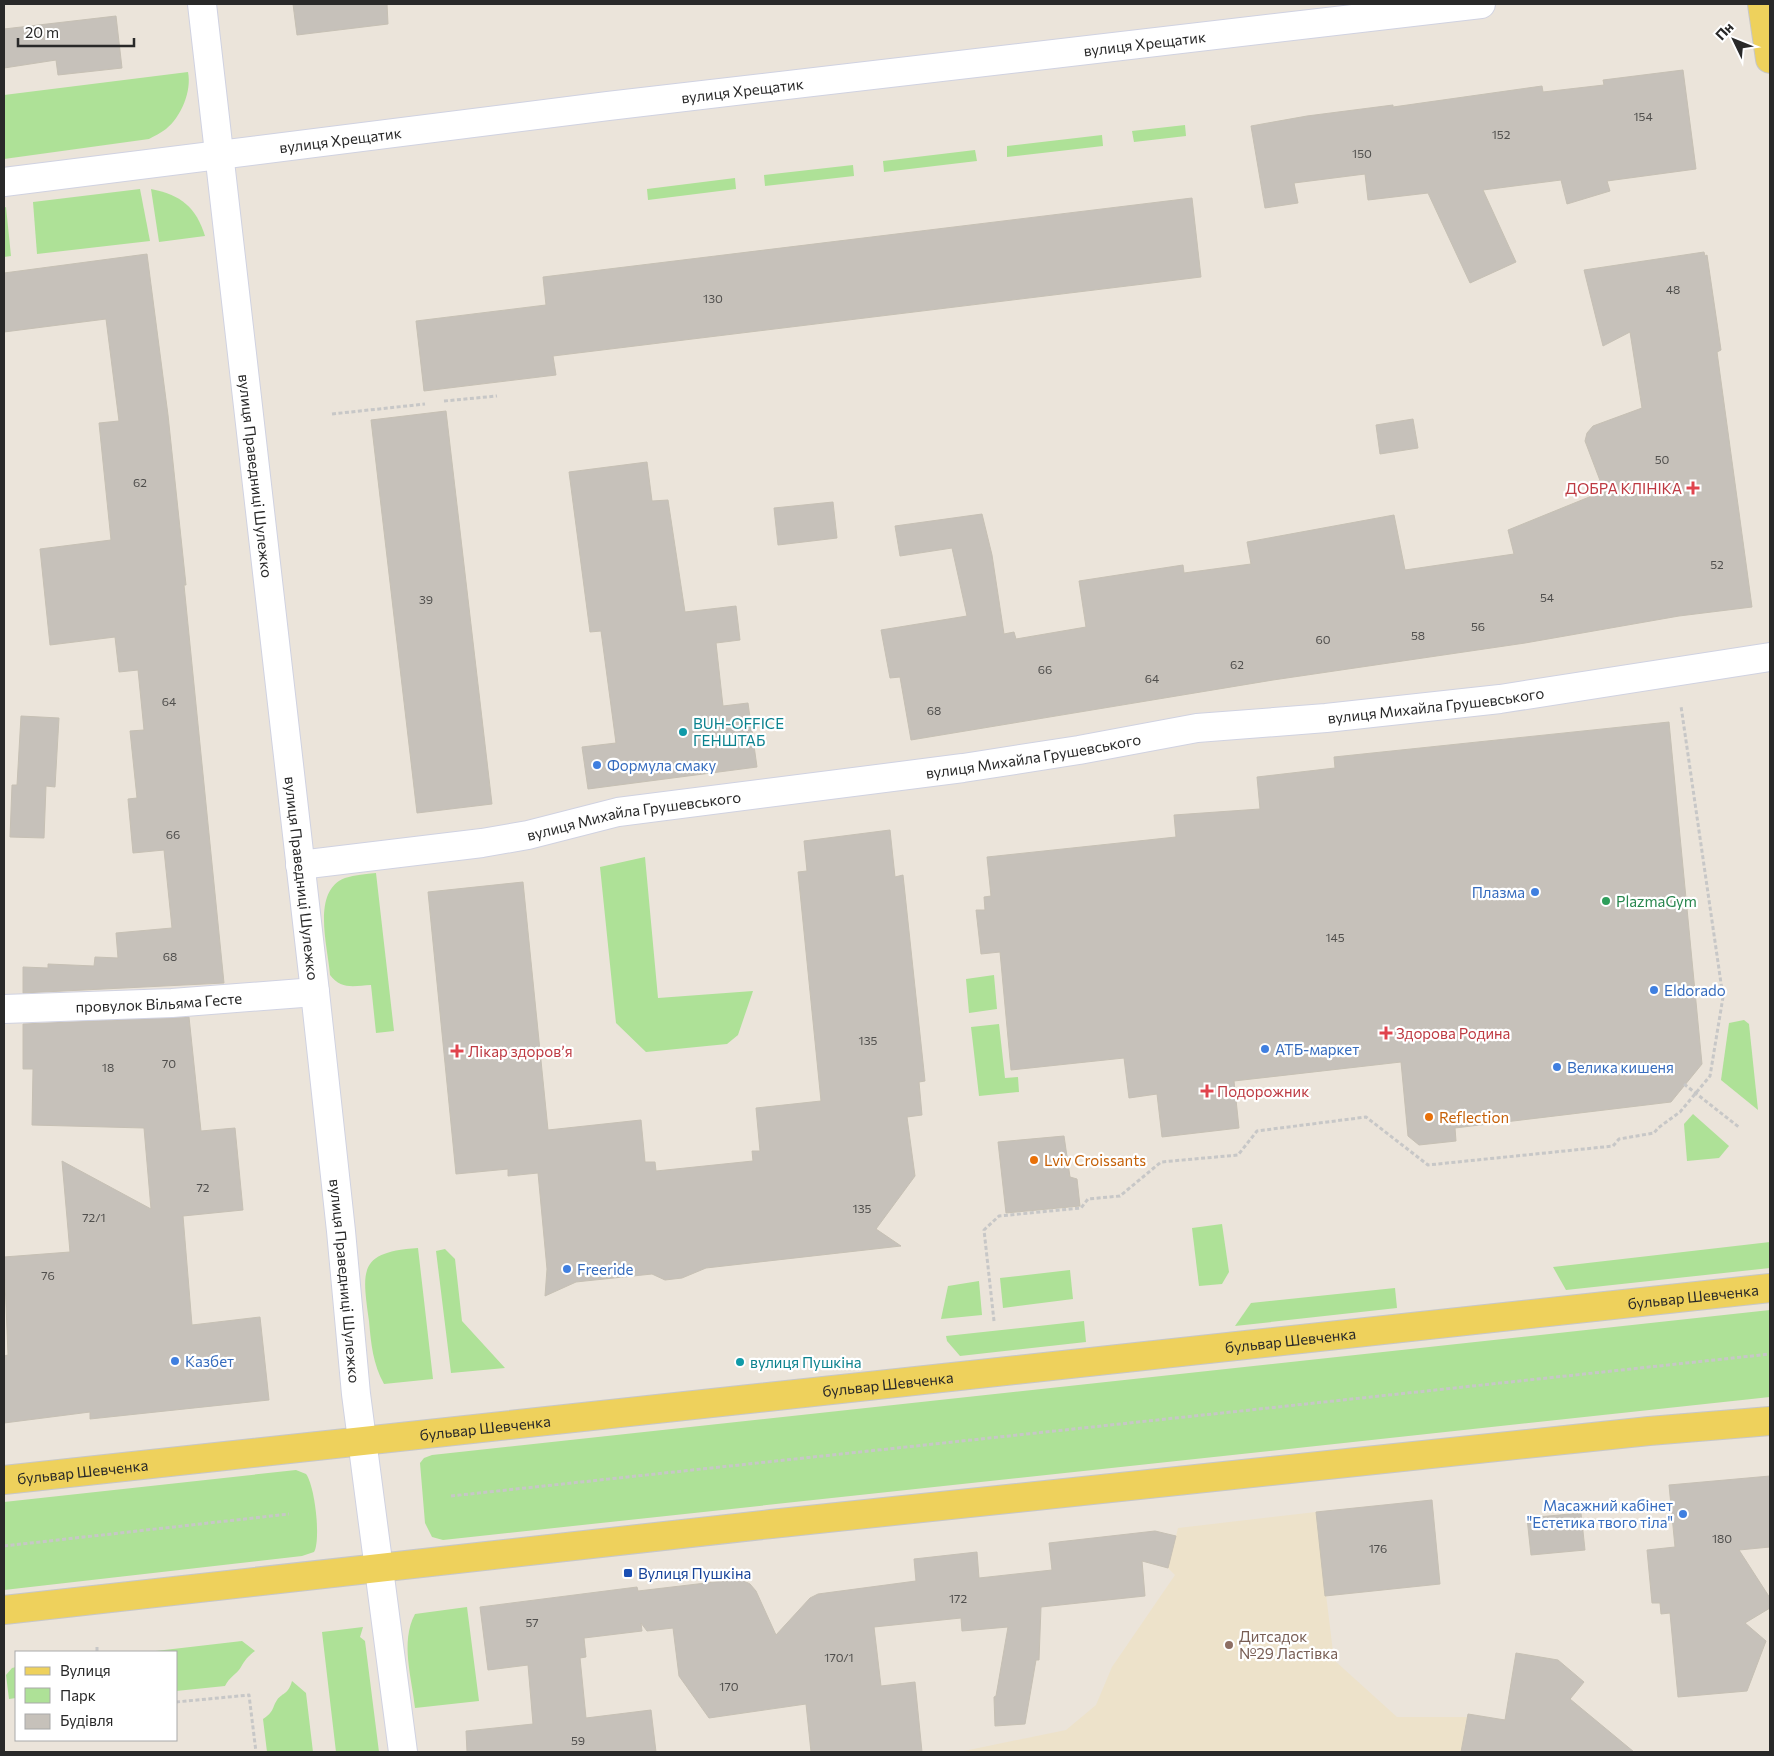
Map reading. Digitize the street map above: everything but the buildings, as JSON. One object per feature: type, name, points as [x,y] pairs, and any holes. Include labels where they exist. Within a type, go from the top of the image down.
[{"type":"main road","points":[[1762,4],[1770,59]]},
{"type":"main road","name":"бульвар Шевченка","points":[[4,1480],[1770,1288]]},
{"type":"main road","points":[[4,1610],[1202,1478],[1770,1420]]},
{"type":"street","name":"вулиця Праведниці Шулежко","points":[[202,4],[315,992],[362,1442],[402,1752]]},
{"type":"street","name":"вулиця Хрещатик","points":[[4,182],[218,154],[1481,4]]},
{"type":"street","name":"вулиця Михайла Грушевського","points":[[300,865],[482,843],[618,812],[963,768],[1079,750],[1196,728],[1326,718],[1500,699],[1770,657]]},
{"type":"street","name":"провулок Вільяма Гесте","points":[[4,1009],[172,1003],[315,992]]},
{"type":"path","points":[[444,402],[497,396]]},
{"type":"path","points":[[332,414],[425,404]]},
{"type":"path","points":[[994,1322],[984,1230],[999,1216],[1082,1208],[1088,1199],[1120,1196],[1161,1162],[1238,1155],[1257,1131],[1366,1117],[1428,1165],[1613,1146],[1619,1139],[1654,1133],[1680,1112],[1710,1076],[1724,997],[1681,701]]},
{"type":"path","points":[[1684,1084],[1740,1128]]},
{"type":"path","points":[[451,1496],[1770,1354]]},
{"type":"path","points":[[4,1546],[289,1514]]},
{"type":"path","points":[[178,1702],[249,1695],[256,1752]]},
{"type":"shaded area","name":"Дитсадок №29 Ластівка","points":[[1316,1512],[1334,1660],[1397,1717],[1467,1717],[1461,1752],[959,1752],[1066,1730],[1096,1705],[1112,1667],[1175,1575],[1168,1568],[1178,1528]]},
{"type":"green space","points":[[188,72],[187,95],[181,111],[166,129],[149,139],[4,159],[4,95]]},
{"type":"green space","points":[[1185,125],[1186,136],[1134,142],[1132,131]]},
{"type":"green space","points":[[1102,135],[1103,146],[1007,157],[1007,146]]},
{"type":"green space","points":[[975,150],[977,161],[884,172],[883,161]]},
{"type":"green space","points":[[853,165],[854,176],[765,186],[764,175]]},
{"type":"green space","points":[[735,178],[736,189],[648,200],[647,189]]},
{"type":"green space","points":[[140,189],[150,241],[37,254],[33,202]]},
{"type":"green space","points":[[151,189],[171,195],[186,204],[197,217],[205,236],[159,242]]},
{"type":"green space","points":[[6,207],[11,256],[4,257],[4,208]]},
{"type":"green space","points":[[645,857],[658,998],[753,991],[738,1035],[727,1044],[646,1052],[616,1023],[600,867]]},
{"type":"green space","points":[[376,873],[394,1031],[376,1033],[371,985],[343,985],[334,980],[330,975],[324,921],[328,895],[335,885],[345,878]]},
{"type":"green space","points":[[994,975],[997,1009],[969,1013],[966,979]]},
{"type":"green space","points":[[1744,1020],[1749,1024],[1758,1110],[1721,1080],[1729,1023]]},
{"type":"green space","points":[[999,1024],[1005,1078],[1018,1077],[1019,1092],[979,1096],[971,1027]]},
{"type":"green space","points":[[1693,1114],[1729,1146],[1719,1158],[1687,1161],[1684,1124]]},
{"type":"green space","points":[[1222,1224],[1229,1272],[1222,1284],[1199,1286],[1192,1228]]},
{"type":"green space","points":[[1770,1242],[1770,1268],[1566,1290],[1553,1267]]},
{"type":"green space","points":[[418,1248],[433,1379],[384,1384],[377,1369],[372,1346],[365,1289],[368,1267],[374,1259],[384,1254],[398,1250]]},
{"type":"green space","points":[[445,1249],[455,1259],[462,1321],[505,1368],[451,1373],[436,1251]]},
{"type":"green space","points":[[1070,1270],[1073,1299],[1003,1308],[1000,1278]]},
{"type":"green space","points":[[979,1281],[982,1315],[941,1319],[948,1286]]},
{"type":"green space","points":[[1395,1288],[1397,1308],[1235,1326],[1251,1303]]},
{"type":"green space","points":[[1770,1310],[1770,1397],[443,1540],[432,1537],[425,1523],[420,1463],[424,1458],[432,1455]]},
{"type":"green space","points":[[1084,1321],[1086,1342],[960,1356],[947,1341],[946,1336]]},
{"type":"green space","points":[[296,1470],[306,1474],[312,1490],[317,1525],[314,1552],[302,1556],[4,1590],[4,1502]]},
{"type":"green space","points":[[467,1607],[479,1701],[415,1708],[408,1660],[408,1636],[415,1614]]},
{"type":"green space","points":[[363,1627],[360,1637],[365,1641],[379,1752],[336,1752],[322,1632]]},
{"type":"green space","points":[[242,1641],[255,1651],[247,1658],[225,1686],[178,1691],[178,1651],[156,1651]]},
{"type":"green space","points":[[15,1667],[15,1698],[9,1699],[6,1675]]},
{"type":"green space","points":[[292,1681],[306,1693],[313,1752],[267,1752],[263,1719],[271,1712],[279,1697],[287,1691]]},
{"type":"place","name":"ДОБРА КЛІНІКА","points":[[1693,488]]},
{"type":"place","name":"BUH-OFFICE ГЕНШТАБ","points":[[683,732]]},
{"type":"place","name":"Формула смаку","points":[[597,765]]},
{"type":"place","name":"Плазма","points":[[1535,892]]},
{"type":"place","name":"PlazmaGym","points":[[1606,901]]},
{"type":"place","name":"Eldorado","points":[[1654,990]]},
{"type":"place","name":"Здорова Родина","points":[[1386,1033]]},
{"type":"place","name":"АТБ-маркет","points":[[1265,1049]]},
{"type":"place","name":"Лікар здоровʼя","points":[[457,1051]]},
{"type":"place","name":"Велика кишеня","points":[[1557,1067]]},
{"type":"place","name":"Подорожник","points":[[1207,1091]]},
{"type":"place","name":"Reflection","points":[[1429,1117]]},
{"type":"place","name":"Lviv Croissants","points":[[1034,1160]]},
{"type":"place","name":"Freeride","points":[[567,1269]]},
{"type":"place","name":"Казбет","points":[[175,1361]]},
{"type":"place","name":"вулиця Пушкіна","points":[[740,1362]]},
{"type":"place","name":"Масажний кабінет \"Естетика твого тіла\"","points":[[1683,1514]]},
{"type":"place","name":"Вулиця Пушкіна","points":[[628,1573]]},
{"type":"place","name":"Дитсадок №29 Ластівка","points":[[1229,1645]]}]
